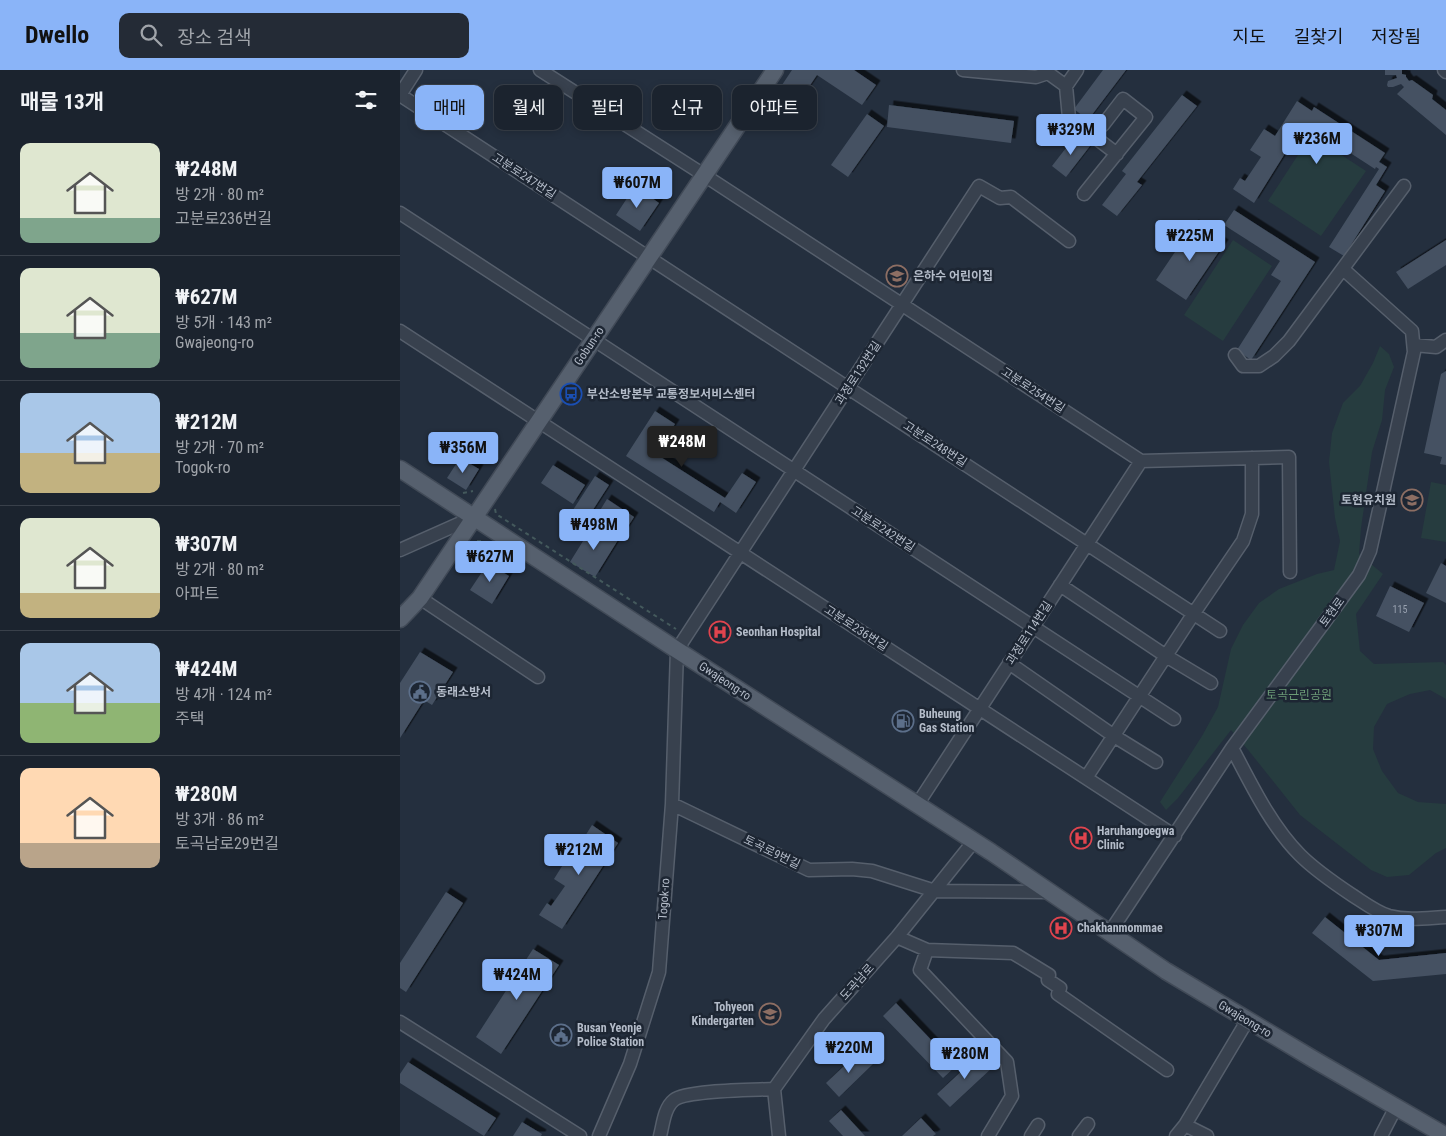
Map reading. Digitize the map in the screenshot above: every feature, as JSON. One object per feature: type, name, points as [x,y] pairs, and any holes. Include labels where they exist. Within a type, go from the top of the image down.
[{"type":"main road","name":"Gobun-ro","points":[[400,619],[420,598],[775,70]]},
{"type":"main road","name":"Gwajeong-ro","points":[[400,469],[522,550],[974,841],[1166,971],[1446,1136]]},
{"type":"street","points":[[400,95],[416,70]]},
{"type":"street","name":"고분로254번길","points":[[540,70],[1141,461]]},
{"type":"street","points":[[963,70],[1036,77],[1048,72],[1066,86]]},
{"type":"street","points":[[1078,70],[1066,86],[1069,118],[1117,154]]},
{"type":"street","name":"고분로247번길","points":[[400,95],[649,256]]},
{"type":"street","points":[[1084,194],[1146,117],[1123,99],[1103,125]]},
{"type":"street","name":"과정로132번길","points":[[677,650],[979,186],[1000,198],[1011,196],[1069,241]]},
{"type":"street","points":[[1235,355],[1244,366],[1259,366],[1274,356],[1289,341],[1404,186]]},
{"type":"street","name":"고분로242번길","points":[[400,213],[1174,719]]},
{"type":"street","name":"고분로248번길","points":[[649,256],[1220,631]]},
{"type":"street","points":[[1343,269],[1412,331],[1414,345],[1436,347],[1446,340]]},
{"type":"street","name":"고분로236번길","points":[[400,331],[1175,836]]},
{"type":"street","name":"토현로","points":[[1110,932],[1232,748],[1359,575],[1370,551],[1414,345]]},
{"type":"street","points":[[1141,461],[1289,457],[1290,572]]},
{"type":"street","points":[[1086,778],[1194,613],[1244,541],[1252,514],[1252,458]]},
{"type":"street","name":"과정로114번길","points":[[917,805],[1141,461]]},
{"type":"street","points":[[400,550],[474,517]]},
{"type":"street","points":[[1060,585],[1166,656],[1211,683]]},
{"type":"street","points":[[420,598],[538,677]]},
{"type":"street","name":"Togok-ro","points":[[598,1136],[630,1064],[659,972],[672,804],[677,650]]},
{"type":"street","points":[[1009,663],[1114,736],[1156,762]]},
{"type":"street","points":[[1232,748],[1260,801],[1285,837],[1310,864],[1340,887],[1386,915],[1408,919],[1446,917]]},
{"type":"street","name":"토곡로9번길","points":[[672,804],[809,870],[852,869],[872,871],[935,891]]},
{"type":"street","name":"도곡남로","points":[[774,1090],[824,1019],[897,937],[974,841]]},
{"type":"street","points":[[935,891],[1051,892]]},
{"type":"street","points":[[897,937],[927,950],[1013,953],[1049,975],[1048,980],[1060,988],[1058,994],[1167,1070]]},
{"type":"street","points":[[927,950],[920,970],[1007,1062],[1012,1096],[988,1136]]},
{"type":"street","points":[[1176,1136],[1185,1125],[1248,1021]]},
{"type":"street","points":[[400,1022],[580,1136]]},
{"type":"street","points":[[660,1136],[668,1106],[674,1099],[684,1095],[720,1091],[774,1090],[779,1136]]},
{"type":"street","points":[[1381,1136],[1396,1107]]},
{"type":"street","points":[[1079,1136],[1088,1124]]},
{"type":"street","points":[[1031,1136],[1038,1125]]},
{"type":"street","points":[[1185,1125],[1207,1136]]},
{"type":"path","points":[[458,494],[473,491]]},
{"type":"path","points":[[494,505],[496,514],[681,632]]},
{"type":"green space","points":[[1311,135],[1366,171],[1321,236],[1268,201]]},
{"type":"green space","points":[[1233,240],[1272,266],[1223,341],[1184,315]]},
{"type":"green space","name":"토곡근린공원","points":[[1380,346],[1389,354],[1394,367],[1385,390],[1382,420],[1372,452],[1359,554],[1383,574],[1356,614],[1360,651],[1374,664],[1443,662],[1446,665],[1446,699],[1430,690],[1410,694],[1387,704],[1374,727],[1373,749],[1382,771],[1398,793],[1418,802],[1446,804],[1446,848],[1436,853],[1409,875],[1387,877],[1371,870],[1300,815],[1231,730],[1178,798],[1166,810],[1160,802],[1218,707],[1231,649],[1243,625],[1259,603],[1279,589],[1317,574],[1334,570],[1340,541],[1335,518],[1329,462],[1332,433],[1343,403],[1360,386]]},
{"type":"green space","points":[[1431,482],[1446,485],[1446,542],[1421,538]]},
{"type":"building","points":[[792,70],[854,70],[876,85],[862,105],[817,75],[810,85],[782,85]]},
{"type":"building","points":[[1103,70],[1126,70],[1088,120],[1074,109]]},
{"type":"building","points":[[1385,70],[1402,70],[1402,74],[1406,75],[1409,81],[1412,80],[1433,95],[1432,99],[1446,110],[1446,135],[1397,94],[1404,87],[1401,84],[1388,87],[1388,81],[1397,78],[1396,75],[1385,75]]},
{"type":"building","points":[[1182,95],[1197,106],[1137,182],[1142,185],[1117,216],[1102,205],[1126,174],[1122,171]]},
{"type":"building","points":[[1297,101],[1312,111],[1314,107],[1385,153],[1379,162],[1387,167],[1376,185],[1385,191],[1344,256],[1329,247],[1379,169],[1376,167],[1375,169],[1304,123],[1254,203],[1233,189],[1240,178],[1245,181],[1261,157],[1250,150],[1264,129],[1275,136]]},
{"type":"building","points":[[889,105],[1014,121],[1011,143],[887,127]]},
{"type":"building","points":[[867,114],[884,126],[848,177],[831,165]]},
{"type":"building","points":[[1076,135],[1090,146],[1066,177],[1052,166]]},
{"type":"building","points":[[635,186],[659,203],[640,231],[616,215]]},
{"type":"building","points":[[1234,210],[1315,262],[1251,360],[1237,350],[1281,281],[1271,275],[1280,261],[1224,225]]},
{"type":"building","points":[[1194,224],[1224,244],[1186,300],[1156,280]]},
{"type":"building","points":[[1446,240],[1446,265],[1408,289],[1396,272]]},
{"type":"building","points":[[1446,371],[1446,465],[1440,464],[1442,457],[1424,453],[1441,374]]},
{"type":"building","points":[[655,411],[675,424],[656,454],[725,498],[742,473],[756,482],[736,513],[720,502],[714,512],[626,456]]},
{"type":"building","points":[[460,458],[479,469],[466,490],[447,478]]},
{"type":"building","points":[[553,465],[585,485],[573,504],[541,483]]},
{"type":"building","points":[[595,476],[609,485],[587,519],[573,510]]},
{"type":"building","points":[[607,499],[634,517],[623,534],[596,517]]},
{"type":"building","points":[[593,525],[618,540],[595,577],[570,562]]},
{"type":"building","points":[[488,563],[509,576],[492,604],[470,590]]},
{"type":"building","points":[[1441,563],[1446,566],[1446,603],[1426,593]]},
{"type":"building","points":[[1390,586],[1424,603],[1409,632],[1376,616]]},
{"type":"building","name":"동래소방서","points":[[420,652],[453,672],[432,705],[424,700],[400,738],[400,683]]},
{"type":"building","points":[[592,825],[618,843],[562,929],[539,915],[547,903],[551,906],[565,886],[554,879],[569,855],[578,860],[588,845],[582,841]]},
{"type":"building","points":[[446,892],[463,903],[406,992],[400,988],[400,963]]},
{"type":"building","points":[[1325,917],[1379,960],[1446,953],[1446,974],[1373,981],[1312,933]]},
{"type":"building","points":[[533,949],[559,965],[501,1054],[476,1037]]},
{"type":"building","points":[[896,1003],[956,1066],[943,1078],[883,1016]]},
{"type":"building","points":[[860,1051],[873,1064],[839,1097],[826,1083]]},
{"type":"building","points":[[981,1053],[993,1067],[950,1107],[937,1094]]},
{"type":"building","points":[[408,1062],[496,1118],[484,1136],[400,1083],[400,1074]]},
{"type":"building","points":[[841,1110],[865,1136],[843,1136],[829,1121]]},
{"type":"building","points":[[921,1118],[936,1134],[933,1136],[902,1136]]},
{"type":"building","points":[[522,1122],[542,1134],[541,1136],[513,1136]]},
{"type":"place","name":"은하수 어린이집","points":[[897,276]]},
{"type":"place","name":"부산소방본부 교통정보서비스센터","points":[[571,394]]},
{"type":"place","name":"토현유치원","points":[[1412,500]]},
{"type":"place","name":"Seonhan Hospital","points":[[720,632]]},
{"type":"place","name":"동래소방서","points":[[420,692]]},
{"type":"place","name":"Buheung Gas Station","points":[[903,721]]},
{"type":"place","name":"Haruhangoegwa Clinic","points":[[1081,838]]},
{"type":"place","name":"Chakhanmommae","points":[[1061,928]]},
{"type":"place","name":"Tohyeon Kindergarten","points":[[770,1014]]},
{"type":"place","name":"Busan Yeonje Police Station","points":[[561,1035]]}]
